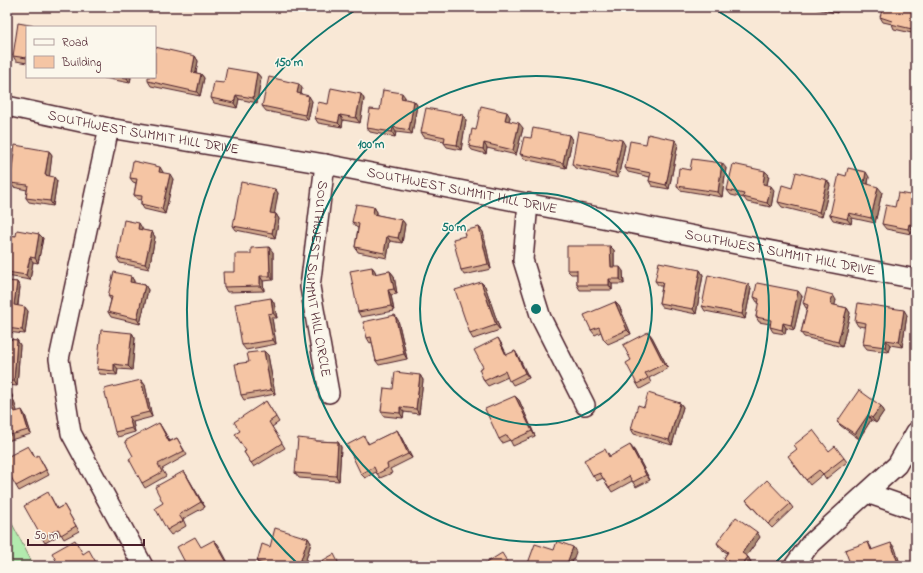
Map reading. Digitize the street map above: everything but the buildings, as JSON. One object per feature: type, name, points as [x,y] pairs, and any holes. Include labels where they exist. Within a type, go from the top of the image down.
[{"type":"street","name":"SOUTHWEST SUMMIT HILL DRIVE","points":[[7,106],[109,128],[325,164],[916,279]]},
{"type":"street","points":[[109,128],[59,359],[71,433],[143,566]]},
{"type":"street","name":"SOUTHWEST SUMMIT HILL CIRCLE","points":[[325,164],[310,287],[329,393]]},
{"type":"street","points":[[528,203],[523,260],[541,318],[585,406]]},
{"type":"street","points":[[794,566],[810,544],[897,465],[916,432]]},
{"type":"street","points":[[867,493],[916,510]]},
{"type":"green space","points":[[7,514],[34,566],[7,566]]}]
